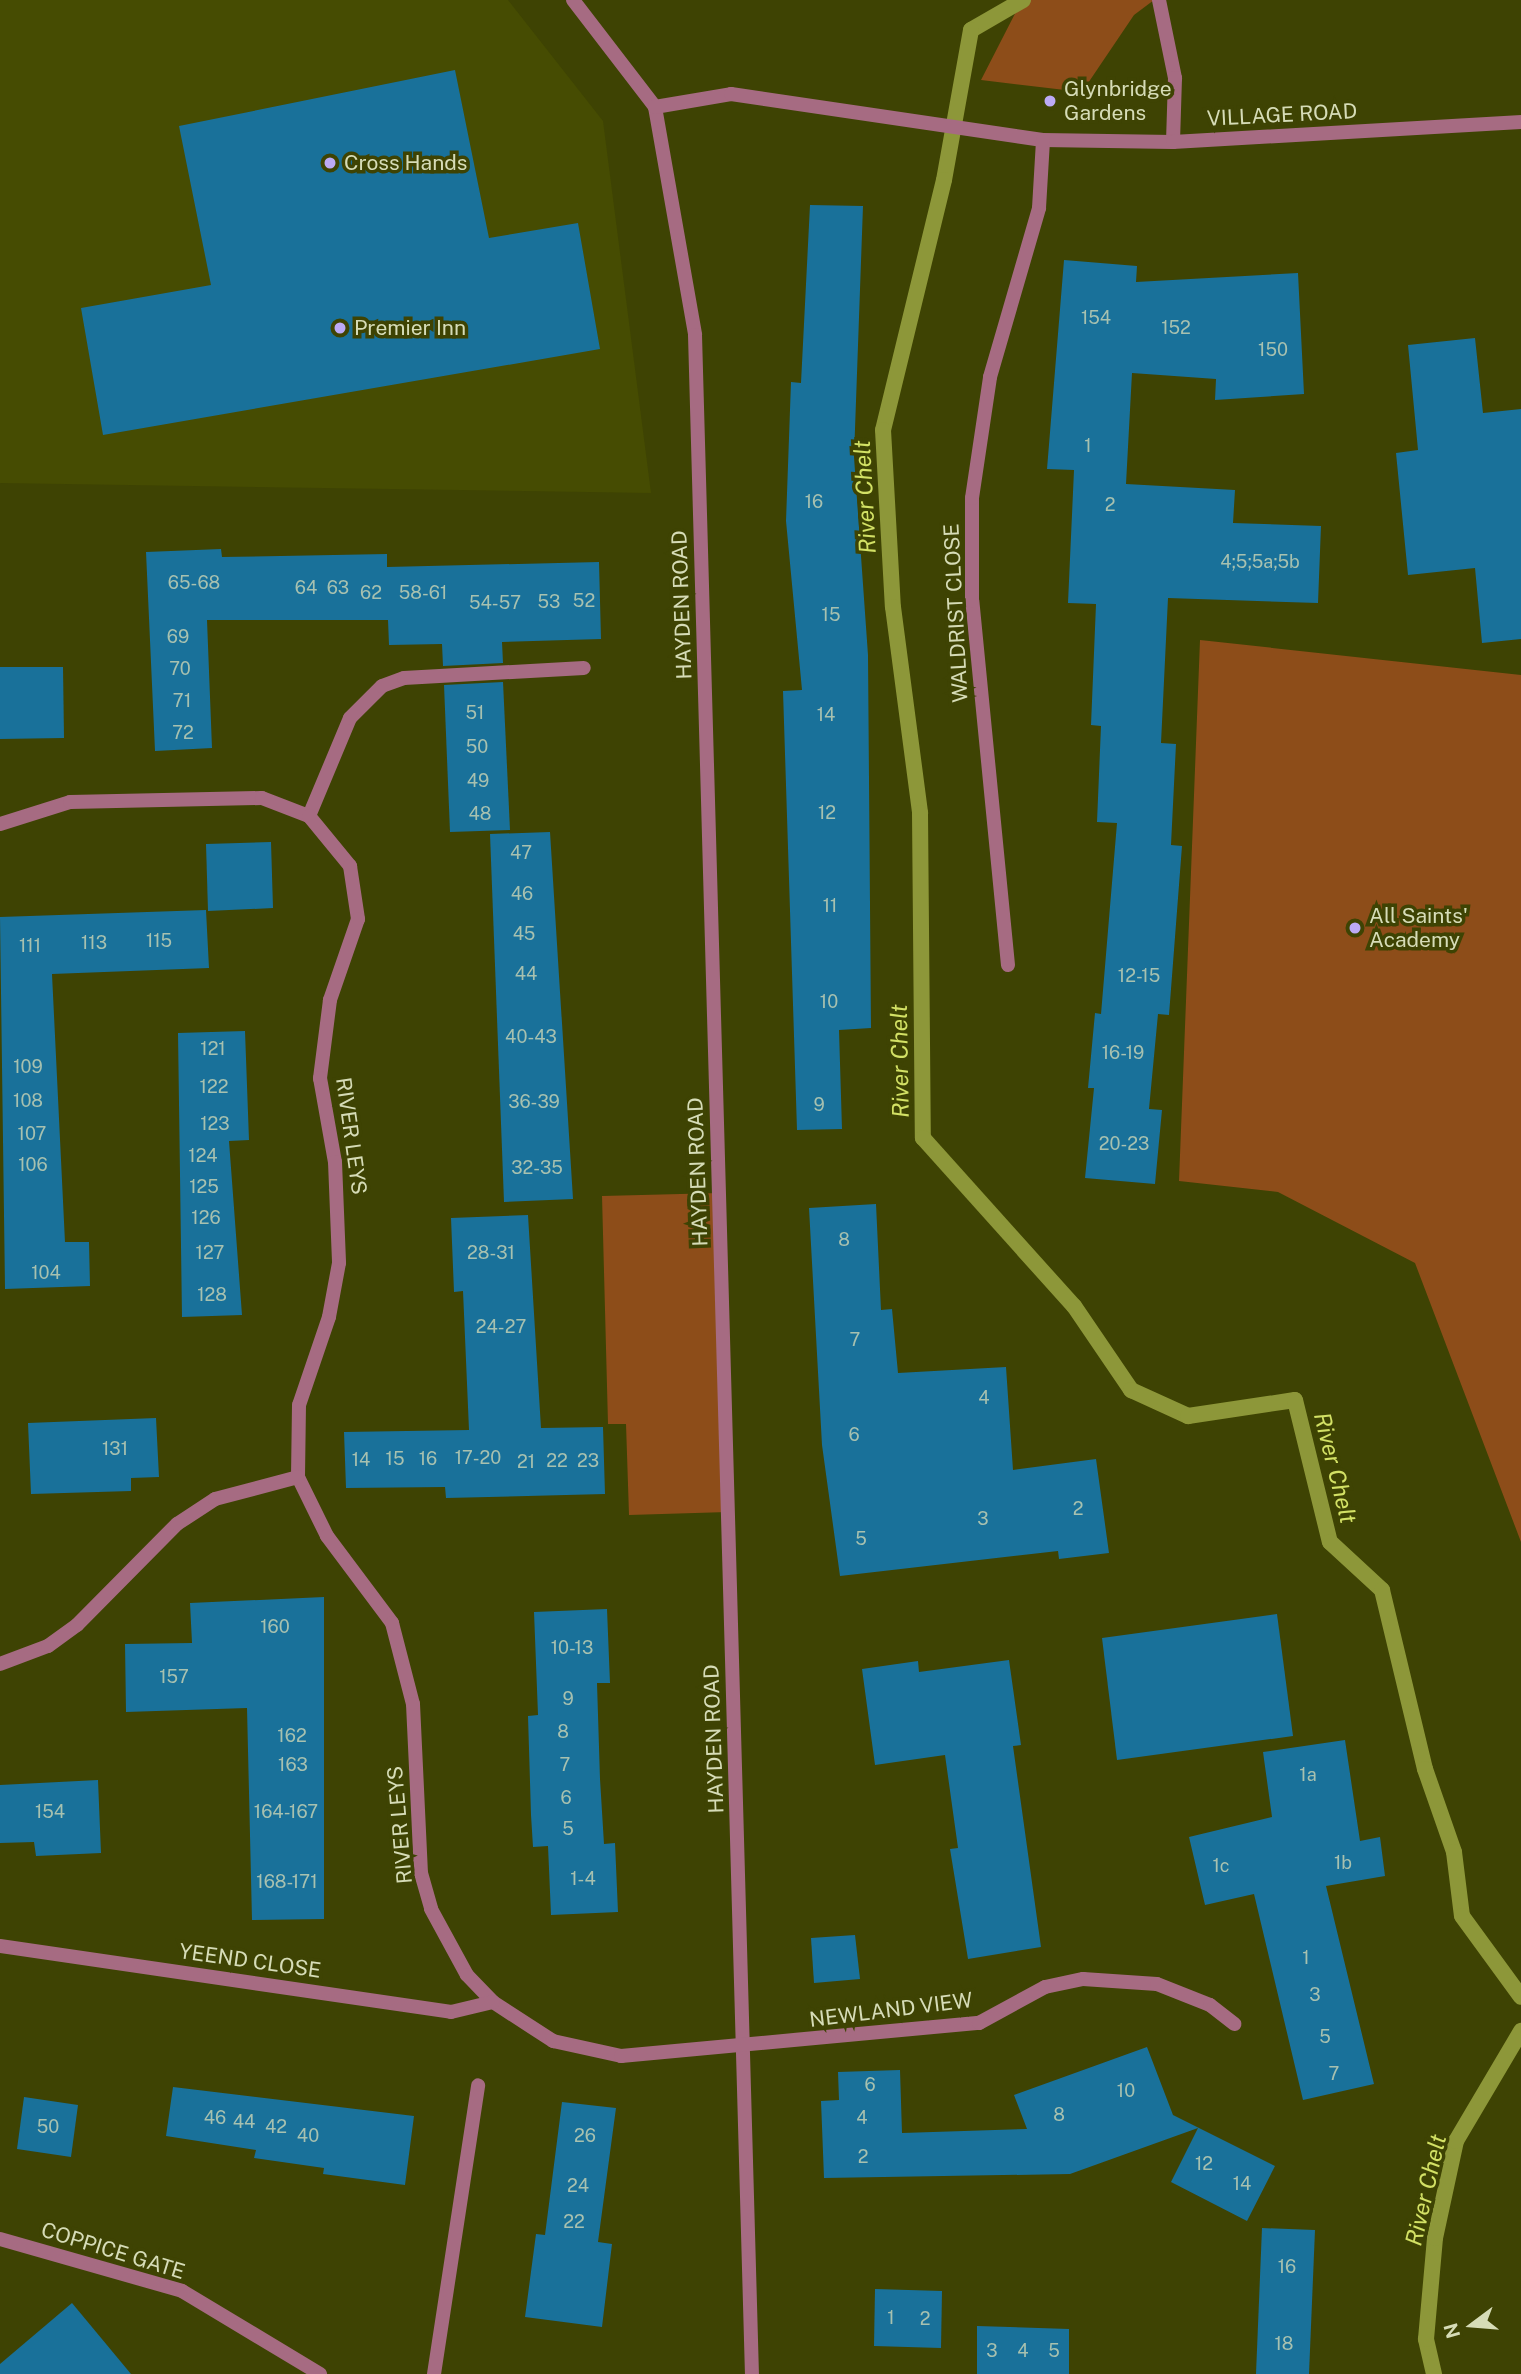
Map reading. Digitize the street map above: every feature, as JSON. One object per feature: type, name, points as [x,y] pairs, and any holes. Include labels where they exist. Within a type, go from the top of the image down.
[{"type":"street","name":"HAYDEN ROAD","points":[[573,0],[655,107],[695,335],[752,2374]]},
{"type":"street","points":[[1159,0],[1175,78],[1173,142]]},
{"type":"street","name":"VILLAGE ROAD","points":[[655,107],[731,94],[1043,140],[1173,142],[1521,122]]},
{"type":"street","name":"WALDRIST CLOSE","points":[[1008,965],[972,601],[972,498],[990,377],[1039,208],[1043,140]]},
{"type":"street","points":[[309,816],[350,718],[382,686],[404,678],[584,667]]},
{"type":"street","name":"RIVER LEYS","points":[[0,824],[70,802],[237,796],[287,804],[309,816],[350,866],[358,919],[321,1040],[340,1263],[329,1317],[299,1405],[299,1477],[327,1536],[391,1623],[413,1704],[421,1873],[431,1909],[467,1975],[493,2002],[553,2041],[621,2056],[742,2047]]},
{"type":"street","points":[[0,1664],[48,1646],[77,1625],[177,1524],[215,1499],[299,1477]]},
{"type":"street","name":"YEEND CLOSE","points":[[0,1946],[451,2012],[493,2002]]},
{"type":"street","name":"NEWLAND VIEW","points":[[742,2047],[979,2023],[1045,1987],[1083,1979],[1157,1984],[1210,2006],[1234,2024]]},
{"type":"street","points":[[433,2374],[478,2085]]},
{"type":"street","name":"COPPICE GATE","points":[[0,2239],[182,2291],[320,2374]]},
{"type":"shaded area","points":[[0,0],[508,0],[603,121],[651,493],[0,483]]},
{"type":"shaded area","points":[[1022,0],[1154,0],[1134,15],[1082,92],[981,80]]},
{"type":"shaded area","name":"All Saints' Academy","points":[[1200,640],[1521,675],[1521,1542],[1415,1263],[1278,1192],[1179,1181]]},
{"type":"shaded area","points":[[720,1193],[728,1512],[629,1515],[626,1424],[608,1424],[602,1196]]},
{"type":"building","points":[[455,70],[489,238],[578,223],[600,349],[103,435],[81,308],[211,285],[179,126]]},
{"type":"building","points":[[810,205],[863,206],[854,457],[868,655],[871,1028],[839,1030],[842,1129],[797,1130],[783,691],[802,690],[786,521],[791,382],[801,383]]},
{"type":"building","points":[[1064,260],[1137,266],[1136,282],[1298,273],[1304,394],[1215,400],[1216,379],[1132,373],[1126,484],[1235,490],[1233,523],[1321,526],[1318,603],[1168,598],[1161,743],[1176,744],[1171,845],[1182,846],[1169,1015],[1158,1014],[1149,1109],[1162,1110],[1155,1184],[1085,1178],[1094,1088],[1088,1088],[1095,1013],[1101,1014],[1117,823],[1097,822],[1101,726],[1091,725],[1096,604],[1068,603],[1074,470],[1047,469]]},
{"type":"building","points":[[1475,338],[1483,413],[1521,409],[1521,639],[1482,643],[1475,568],[1408,575],[1396,453],[1418,450],[1408,345]]},
{"type":"building","points":[[221,549],[222,557],[387,554],[387,567],[599,562],[601,639],[502,642],[503,663],[443,666],[442,644],[389,645],[388,620],[207,620],[212,748],[155,751],[146,552]]},
{"type":"building","points":[[0,667],[63,667],[64,738],[0,739]]},
{"type":"building","points":[[503,682],[510,830],[450,832],[444,685]]},
{"type":"building","points":[[550,832],[573,1199],[504,1202],[490,834]]},
{"type":"building","points":[[271,842],[273,908],[208,911],[206,844]]},
{"type":"building","points":[[206,910],[209,968],[52,974],[65,1242],[89,1242],[90,1286],[5,1289],[0,917]]},
{"type":"building","points":[[245,1031],[249,1140],[229,1141],[242,1315],[182,1317],[178,1033]]},
{"type":"building","points":[[876,1204],[881,1310],[892,1309],[898,1373],[1006,1367],[1013,1470],[1096,1459],[1109,1553],[1059,1559],[1058,1551],[840,1576],[822,1445],[809,1208]]},
{"type":"building","points":[[528,1215],[541,1428],[603,1427],[605,1494],[446,1498],[445,1487],[346,1488],[344,1432],[469,1430],[463,1291],[454,1292],[451,1218]]},
{"type":"building","points":[[156,1418],[159,1477],[131,1478],[131,1491],[31,1494],[28,1423]]},
{"type":"building","points":[[324,1597],[324,1919],[252,1920],[247,1708],[126,1712],[125,1644],[192,1643],[190,1603]]},
{"type":"building","points":[[607,1609],[610,1683],[597,1683],[600,1779],[604,1844],[615,1843],[618,1912],[551,1915],[548,1846],[533,1847],[531,1815],[528,1716],[538,1715],[534,1612]]},
{"type":"building","points":[[1277,1614],[1293,1736],[1117,1760],[1102,1638]]},
{"type":"building","points":[[1009,1660],[1021,1745],[1013,1746],[1041,1947],[968,1959],[950,1849],[958,1848],[945,1755],[875,1765],[862,1669],[918,1661],[919,1672]]},
{"type":"building","points":[[1345,1740],[1360,1841],[1380,1837],[1385,1876],[1326,1886],[1374,2084],[1303,2100],[1254,1894],[1205,1905],[1189,1837],[1272,1817],[1263,1752]]},
{"type":"building","points":[[98,1780],[101,1853],[36,1856],[34,1842],[0,1843],[0,1785]]},
{"type":"building","points":[[855,1935],[860,1979],[814,1983],[811,1938]]},
{"type":"building","points":[[1147,2047],[1173,2115],[1275,2166],[1247,2221],[1171,2182],[1198,2128],[1070,2174],[824,2178],[821,2101],[839,2100],[838,2072],[900,2070],[902,2133],[1027,2129],[1014,2095]]},
{"type":"building","points":[[173,2087],[414,2116],[405,2185],[323,2174],[324,2168],[254,2158],[256,2150],[166,2136]]},
{"type":"building","points":[[24,2097],[78,2105],[71,2157],[17,2149]]},
{"type":"building","points":[[562,2102],[616,2108],[598,2242],[612,2244],[602,2327],[525,2317],[536,2234],[545,2235]]},
{"type":"building","points":[[1262,2228],[1315,2230],[1309,2374],[1256,2374]]},
{"type":"building","points":[[875,2289],[942,2291],[941,2348],[874,2346]]},
{"type":"building","points":[[72,2303],[131,2374],[0,2374],[0,2364]]},
{"type":"building","points":[[977,2326],[1069,2329],[1069,2374],[977,2374]]},
{"type":"waterway","name":"River Chelt","points":[[1023,0],[971,30],[944,180],[883,430],[893,607],[920,813],[923,1138],[1074,1306],[1131,1390],[1188,1416],[1295,1400],[1330,1542],[1382,1590],[1425,1769],[1454,1852],[1462,1916],[1521,1997]]},
{"type":"waterway","name":"River Chelt","points":[[1434,2374],[1426,2339],[1435,2238],[1456,2141],[1521,2031]]},
{"type":"place","name":"Glynbridge Gardens","points":[[1050,101]]},
{"type":"place","name":"Cross Hands","points":[[330,163]]},
{"type":"place","name":"Premier Inn","points":[[340,328]]},
{"type":"place","name":"All Saints' Academy","points":[[1355,928]]}]
